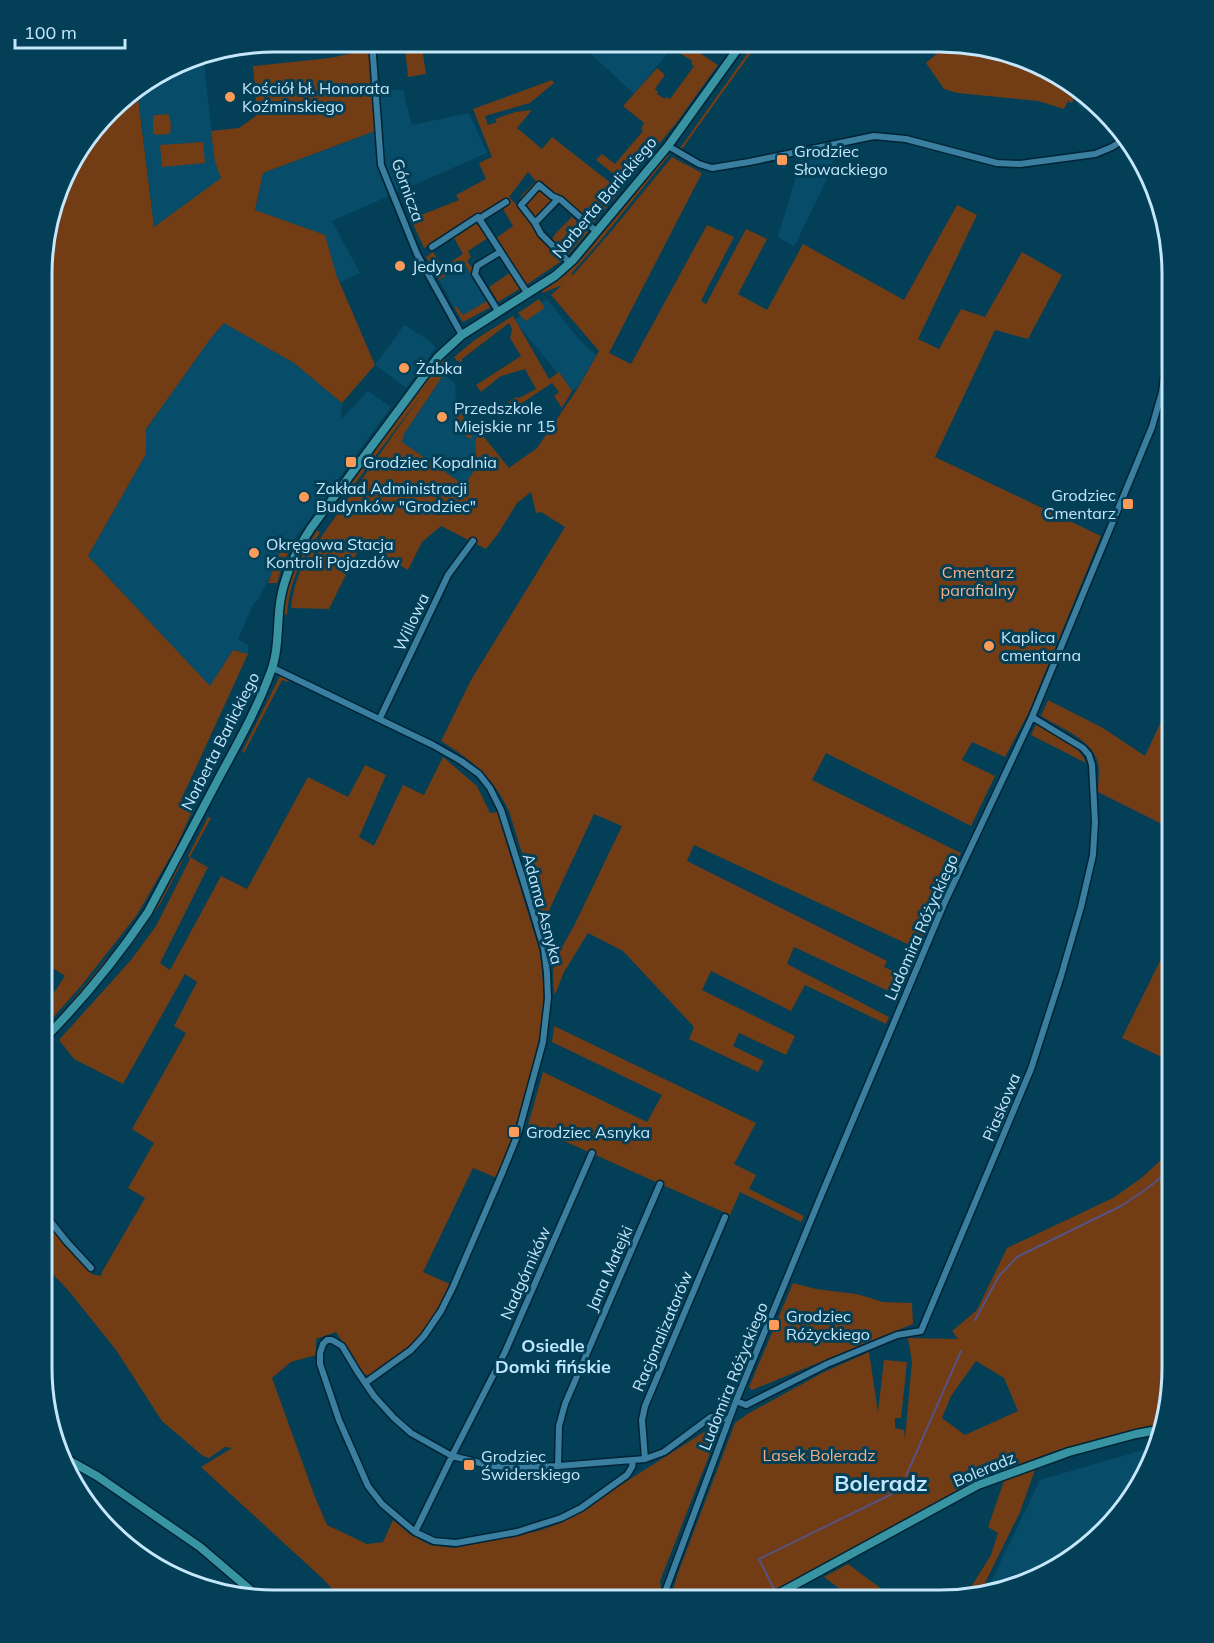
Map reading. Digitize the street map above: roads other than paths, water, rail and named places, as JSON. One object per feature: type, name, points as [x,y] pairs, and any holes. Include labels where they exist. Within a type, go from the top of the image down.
[{"type":"street","name":"Górnicza","points":[[373,52],[383,173],[417,254],[462,335]]},
{"type":"street","name":"Norberta Barlickiego","points":[[52,1030],[86,992],[148,912],[257,704],[273,668],[282,590],[287,573],[311,528],[438,357],[462,335],[555,276],[570,263],[668,146],[736,52]]},
{"type":"street","points":[[668,146],[699,164],[712,168],[874,136],[906,139],[997,163],[1020,164],[1095,154],[1119,143]]},
{"type":"street","points":[[570,263],[541,234],[536,223],[521,205],[539,185],[597,232]]},
{"type":"street","points":[[536,223],[558,199]]},
{"type":"street","points":[[432,247],[477,217],[478,219],[506,202]]},
{"type":"street","points":[[478,219],[528,294]]},
{"type":"street","points":[[498,311],[475,274],[477,266],[500,252]]},
{"type":"street","name":"Ludomira Różyckiego","points":[[667,1590],[728,1420],[944,904],[1032,717],[1125,496],[1159,409],[1162,390]]},
{"type":"street","name":"Willowa","points":[[380,718],[448,575],[473,541]]},
{"type":"street","name":"Adama Asnyka","points":[[273,668],[434,745],[479,774],[490,788],[501,810],[541,940],[547,973],[548,998],[543,1042],[518,1134],[453,1287],[441,1311],[424,1336],[411,1350],[365,1383]]},
{"type":"street","name":"Piaskowa","points":[[736,1401],[746,1405],[827,1364],[897,1335],[921,1331],[1034,1062],[1081,908],[1093,855],[1095,808],[1092,765],[1089,755],[1083,748],[1032,717]]},
{"type":"street","name":"Nadgórników","points":[[416,1532],[505,1352],[592,1153]]},
{"type":"street","name":"Jana Matejki","points":[[558,1466],[560,1426],[565,1404],[660,1184]]},
{"type":"street","name":"Racjonalizatorów","points":[[645,1459],[642,1420],[645,1406],[725,1217]]},
{"type":"street","points":[[52,1223],[91,1268]]},
{"type":"street","points":[[633,1461],[627,1475],[581,1508],[561,1518],[517,1532],[456,1543],[434,1541],[416,1532],[382,1504],[368,1486],[339,1420],[320,1364],[323,1344],[327,1340],[332,1340],[342,1346],[374,1396],[411,1433],[452,1456],[492,1466],[513,1468],[558,1466],[645,1459],[664,1452],[711,1417],[728,1420]]},
{"type":"street","name":"Boleradz","points":[[784,1590],[978,1485],[1069,1452],[1153,1431]]},
{"type":"street","points":[[73,1463],[97,1476],[206,1551],[250,1589]]},
{"type":"waterway","points":[[975,1320],[999,1276],[1017,1257],[1123,1205],[1162,1176]]},
{"type":"waterway","points":[[906,1476],[961,1351]]},
{"type":"waterway","points":[[774,1589],[759,1559],[890,1495],[900,1485]]},
{"type":"place","name":"Kościół bł. Honorata Koźminskiego","points":[[230,97]]},
{"type":"place","name":"Grodziec Słowackiego","points":[[782,160]]},
{"type":"place","name":"Jedyna","points":[[400,266]]},
{"type":"place","name":"Żabka","points":[[404,368]]},
{"type":"place","name":"Przedszkole Miejskie nr 15","points":[[442,417]]},
{"type":"place","name":"Grodziec Kopalnia","points":[[351,462]]},
{"type":"place","name":"Zakład Administracji Budynków \"Grodziec\"","points":[[304,497]]},
{"type":"place","name":"Grodziec Cmentarz","points":[[1128,504]]},
{"type":"place","name":"Okręgowa Stacja Kontroli Pojazdów","points":[[254,553]]},
{"type":"place","name":"Kaplica cmentarna","points":[[989,646]]},
{"type":"place","name":"Grodziec Asnyka","points":[[514,1132]]},
{"type":"place","name":"Grodziec Różyckiego","points":[[774,1325]]},
{"type":"place","name":"Grodziec Świderskiego","points":[[469,1465]]},
{"type":"district","name":"Osiedle Domki fińskie","points":[[553,1356]]},
{"type":"district","name":"Boleradz","points":[[881,1483]]},
{"type":"park label","name":"Cmentarz parafialny","points":[[978,581]]},
{"type":"park label","name":"Lasek Boleradz","points":[[819,1455]]}]
